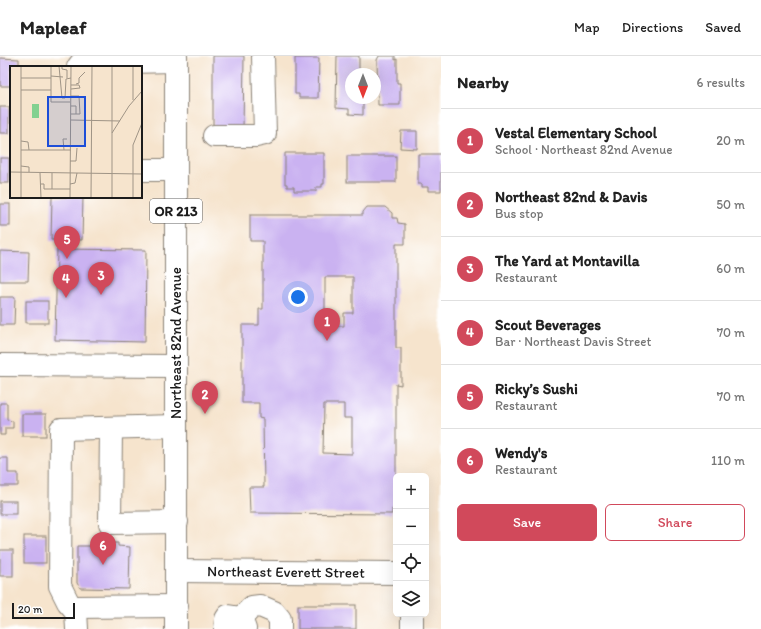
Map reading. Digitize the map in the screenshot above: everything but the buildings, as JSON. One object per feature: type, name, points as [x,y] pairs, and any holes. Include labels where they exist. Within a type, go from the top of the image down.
[{"type":"main road","points":[[214,136],[256,136],[265,134],[263,56]]},
{"type":"main road","points":[[79,66],[81,63],[105,61],[176,58]]},
{"type":"main road","name":"Northeast 82nd Avenue","points":[[176,58],[176,629]]},
{"type":"main road","points":[[142,170],[176,170]]},
{"type":"main road","points":[[0,365],[176,366]]},
{"type":"main road","points":[[77,629],[76,611],[68,602],[60,586],[61,429],[176,426]]},
{"type":"main road","points":[[111,428],[110,523],[176,522]]},
{"type":"main road","name":"Northeast Everett Street","points":[[176,571],[393,573]]},
{"type":"main road","points":[[74,607],[176,606]]},
{"type":"main road","points":[[237,625],[252,608],[260,606],[274,612],[280,619],[280,629]]},
{"type":"main road","points":[[412,617],[412,629]]},
{"type":"place","name":"Ricky’s Sushi","points":[[67,259]]},
{"type":"place","name":"The Yard at Montavilla","points":[[101,295]]},
{"type":"place","name":"Scout Beverages","points":[[66,298]]},
{"type":"place","name":"Vestal Elementary School","points":[[327,341]]},
{"type":"place","name":"Northeast 82nd & Davis","points":[[205,414]]},
{"type":"place","name":"Wendy's","points":[[103,565]]}]
